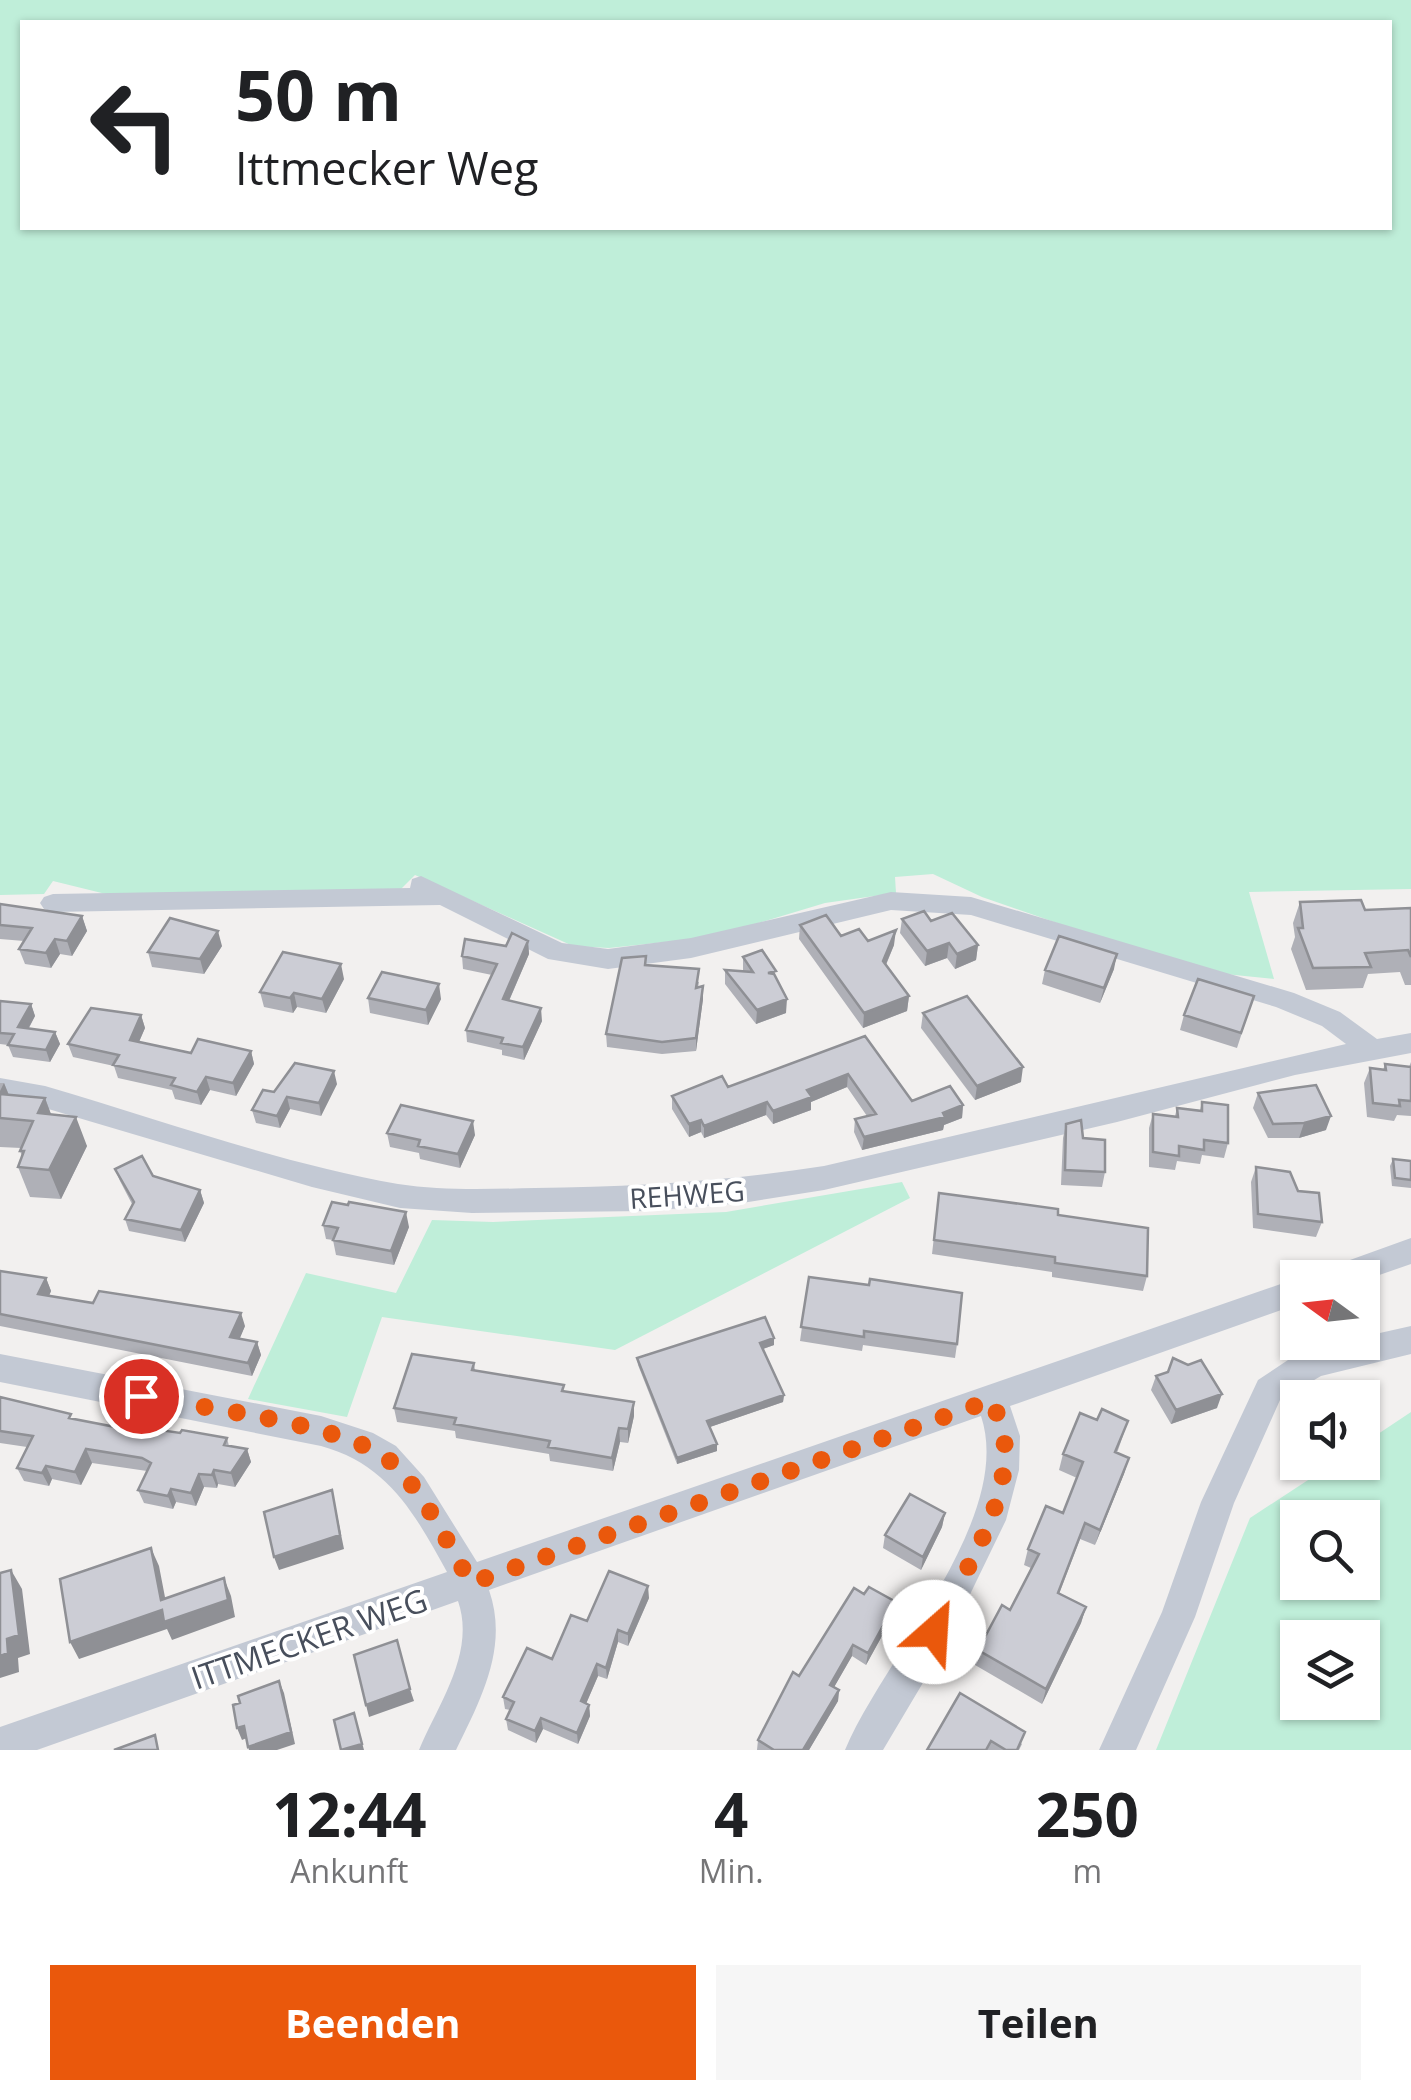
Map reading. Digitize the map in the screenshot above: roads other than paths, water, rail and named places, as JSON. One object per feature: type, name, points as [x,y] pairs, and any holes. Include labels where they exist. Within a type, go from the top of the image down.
[{"type":"street","points":[[54,903],[432,891],[557,952],[608,959],[691,948],[878,903],[924,901],[971,906],[1300,1005],[1331,1019],[1372,1049]]},
{"type":"street","name":"REHWEG","points":[[0,1090],[46,1098],[326,1179],[400,1196],[472,1202],[647,1199],[742,1192],[824,1178],[1117,1111],[1295,1064],[1411,1043]]},
{"type":"street","points":[[1380,1266],[1407,1259]]},
{"type":"street","name":"ITTMECKER WEG","points":[[0,1745],[1280,1297]]},
{"type":"street","points":[[1116,1750],[1166,1646],[1218,1502],[1269,1390],[1279,1380],[1311,1367],[1411,1340]]},
{"type":"street","points":[[0,1368],[321,1431],[367,1446],[406,1478],[471,1583],[479,1608],[476,1652],[437,1750]]},
{"type":"street","points":[[863,1750],[934,1632],[989,1520],[1003,1470],[1004,1436],[992,1400]]}]
